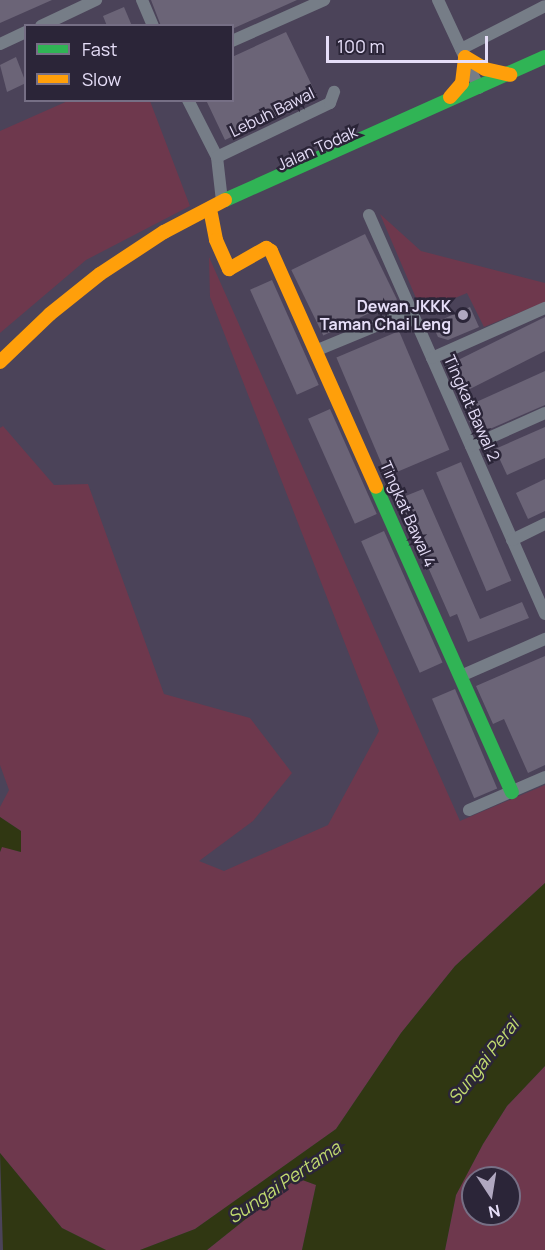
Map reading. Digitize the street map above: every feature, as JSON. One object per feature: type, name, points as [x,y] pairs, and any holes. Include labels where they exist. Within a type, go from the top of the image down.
[{"type":"main road","points":[[463,53],[485,69],[510,75]]},
{"type":"main road","points":[[447,99],[462,83],[463,53]]},
{"type":"main road","name":"Jalan Todak","points":[[0,362],[58,307],[126,256],[164,232],[222,201],[447,99],[510,75],[545,57]]},
{"type":"main road","name":"Jalan Todak","points":[[164,232],[211,214],[459,103],[479,88]]},
{"type":"main road","name":"Tingkat Bawal 4","points":[[211,214],[216,240],[229,269],[266,248],[271,250],[463,675],[512,792]]},
{"type":"street","points":[[44,24],[96,0]]},
{"type":"street","points":[[142,0],[152,24]]},
{"type":"street","points":[[234,40],[324,0]]},
{"type":"street","points":[[438,0],[479,88]]},
{"type":"street","points":[[463,53],[545,6]]},
{"type":"street","points":[[0,44],[24,33]]},
{"type":"street","name":"Lebuh Bawal","points":[[217,157],[330,103],[334,92]]},
{"type":"street","points":[[189,102],[217,157],[222,201]]},
{"type":"street","name":"Tingkat Bawal 2","points":[[369,215],[545,614]]},
{"type":"street","points":[[432,358],[545,309]]},
{"type":"street","points":[[315,351],[412,311]]},
{"type":"street","points":[[471,446],[545,413]]},
{"type":"street","points":[[512,540],[545,524]]},
{"type":"street","points":[[463,675],[545,639]]},
{"type":"street","points":[[469,810],[545,777]]},
{"type":"shaded area","points":[[65,102],[150,102],[190,206],[86,260],[0,333],[0,131]]},
{"type":"shaded area","points":[[380,214],[421,251],[545,283],[545,302],[484,327],[467,293],[422,312]]},
{"type":"shaded area","points":[[209,257],[460,821],[545,785],[545,883],[455,966],[401,1033],[336,1129],[195,1229],[140,1250],[106,1250],[62,1228],[0,1153],[0,852],[2,846],[20,852],[21,831],[0,817],[0,807],[9,790],[0,765],[0,428],[3,426],[54,485],[88,484],[164,694],[250,718],[292,773],[253,821],[199,861],[224,871],[328,825],[379,731],[210,297]]},
{"type":"shaded area","points":[[545,1066],[545,1250],[445,1250],[456,1195],[461,1186],[461,1226],[521,1226],[521,1166],[471,1166],[507,1106]]},
{"type":"shaded area","points":[[297,1178],[316,1185],[302,1250],[207,1250]]},
{"type":"water","points":[[0,817],[21,831],[21,852],[2,847],[0,852]]},
{"type":"water","points":[[545,883],[545,1066],[507,1106],[471,1166],[461,1166],[461,1186],[456,1195],[445,1250],[302,1250],[316,1185],[297,1178],[207,1250],[140,1250],[195,1229],[336,1129],[401,1033],[455,966]]},
{"type":"water","points":[[0,1153],[62,1228],[106,1250],[3,1250]]},
{"type":"building","points":[[0,0],[52,0],[0,23]]},
{"type":"building","points":[[151,0],[297,0],[234,28],[234,24],[160,24]]},
{"type":"building","points":[[124,7],[131,24],[106,24],[103,16]]},
{"type":"building","points":[[286,32],[317,96],[225,140],[207,102],[234,102],[234,56]]},
{"type":"building","points":[[16,57],[24,84],[7,92],[0,65]]},
{"type":"building","points":[[365,234],[397,300],[323,336],[291,270]]},
{"type":"building","points":[[272,280],[319,385],[297,395],[250,290]]},
{"type":"building","name":"Dewan JKKK Taman Chai Leng","points":[[470,307],[479,327],[448,340],[438,337],[432,324]]},
{"type":"building","points":[[545,317],[545,351],[462,393],[448,365]]},
{"type":"building","points":[[399,331],[449,450],[387,476],[336,358]]},
{"type":"building","points":[[545,371],[545,405],[476,435],[463,408]]},
{"type":"building","points":[[330,409],[377,514],[355,524],[308,419]]},
{"type":"building","points":[[545,427],[545,458],[507,475],[495,449]]},
{"type":"building","points":[[461,462],[511,581],[487,591],[436,473]]},
{"type":"building","points":[[545,479],[545,511],[528,519],[516,493]]},
{"type":"building","points":[[423,489],[480,619],[522,602],[529,618],[468,642],[457,614],[450,617],[398,499]]},
{"type":"building","points":[[384,531],[443,663],[420,673],[361,541]]},
{"type":"building","points":[[545,656],[545,765],[528,773],[504,719],[493,724],[476,686]]},
{"type":"building","points":[[455,689],[497,788],[474,798],[432,699]]},
{"type":"traffic: fast","points":[[225,200],[545,57]]},
{"type":"traffic: fast","points":[[376,487],[512,792]]},
{"type":"traffic: slow","points":[[465,57],[485,69],[510,75]]},
{"type":"traffic: slow","points":[[450,97],[462,83],[465,57]]},
{"type":"traffic: slow","points":[[0,362],[50,314],[100,274],[164,232],[225,200]]},
{"type":"traffic: slow","points":[[211,214],[216,240],[229,269],[266,248],[271,251],[376,487]]},
{"type":"place","name":"Dewan JKKK Taman Chai Leng","points":[[463,315]]},
{"type":"water label","name":"Sungai Perai","points":[[483,1061]]},
{"type":"water label","name":"Sungai Pertama","points":[[284,1182]]}]
